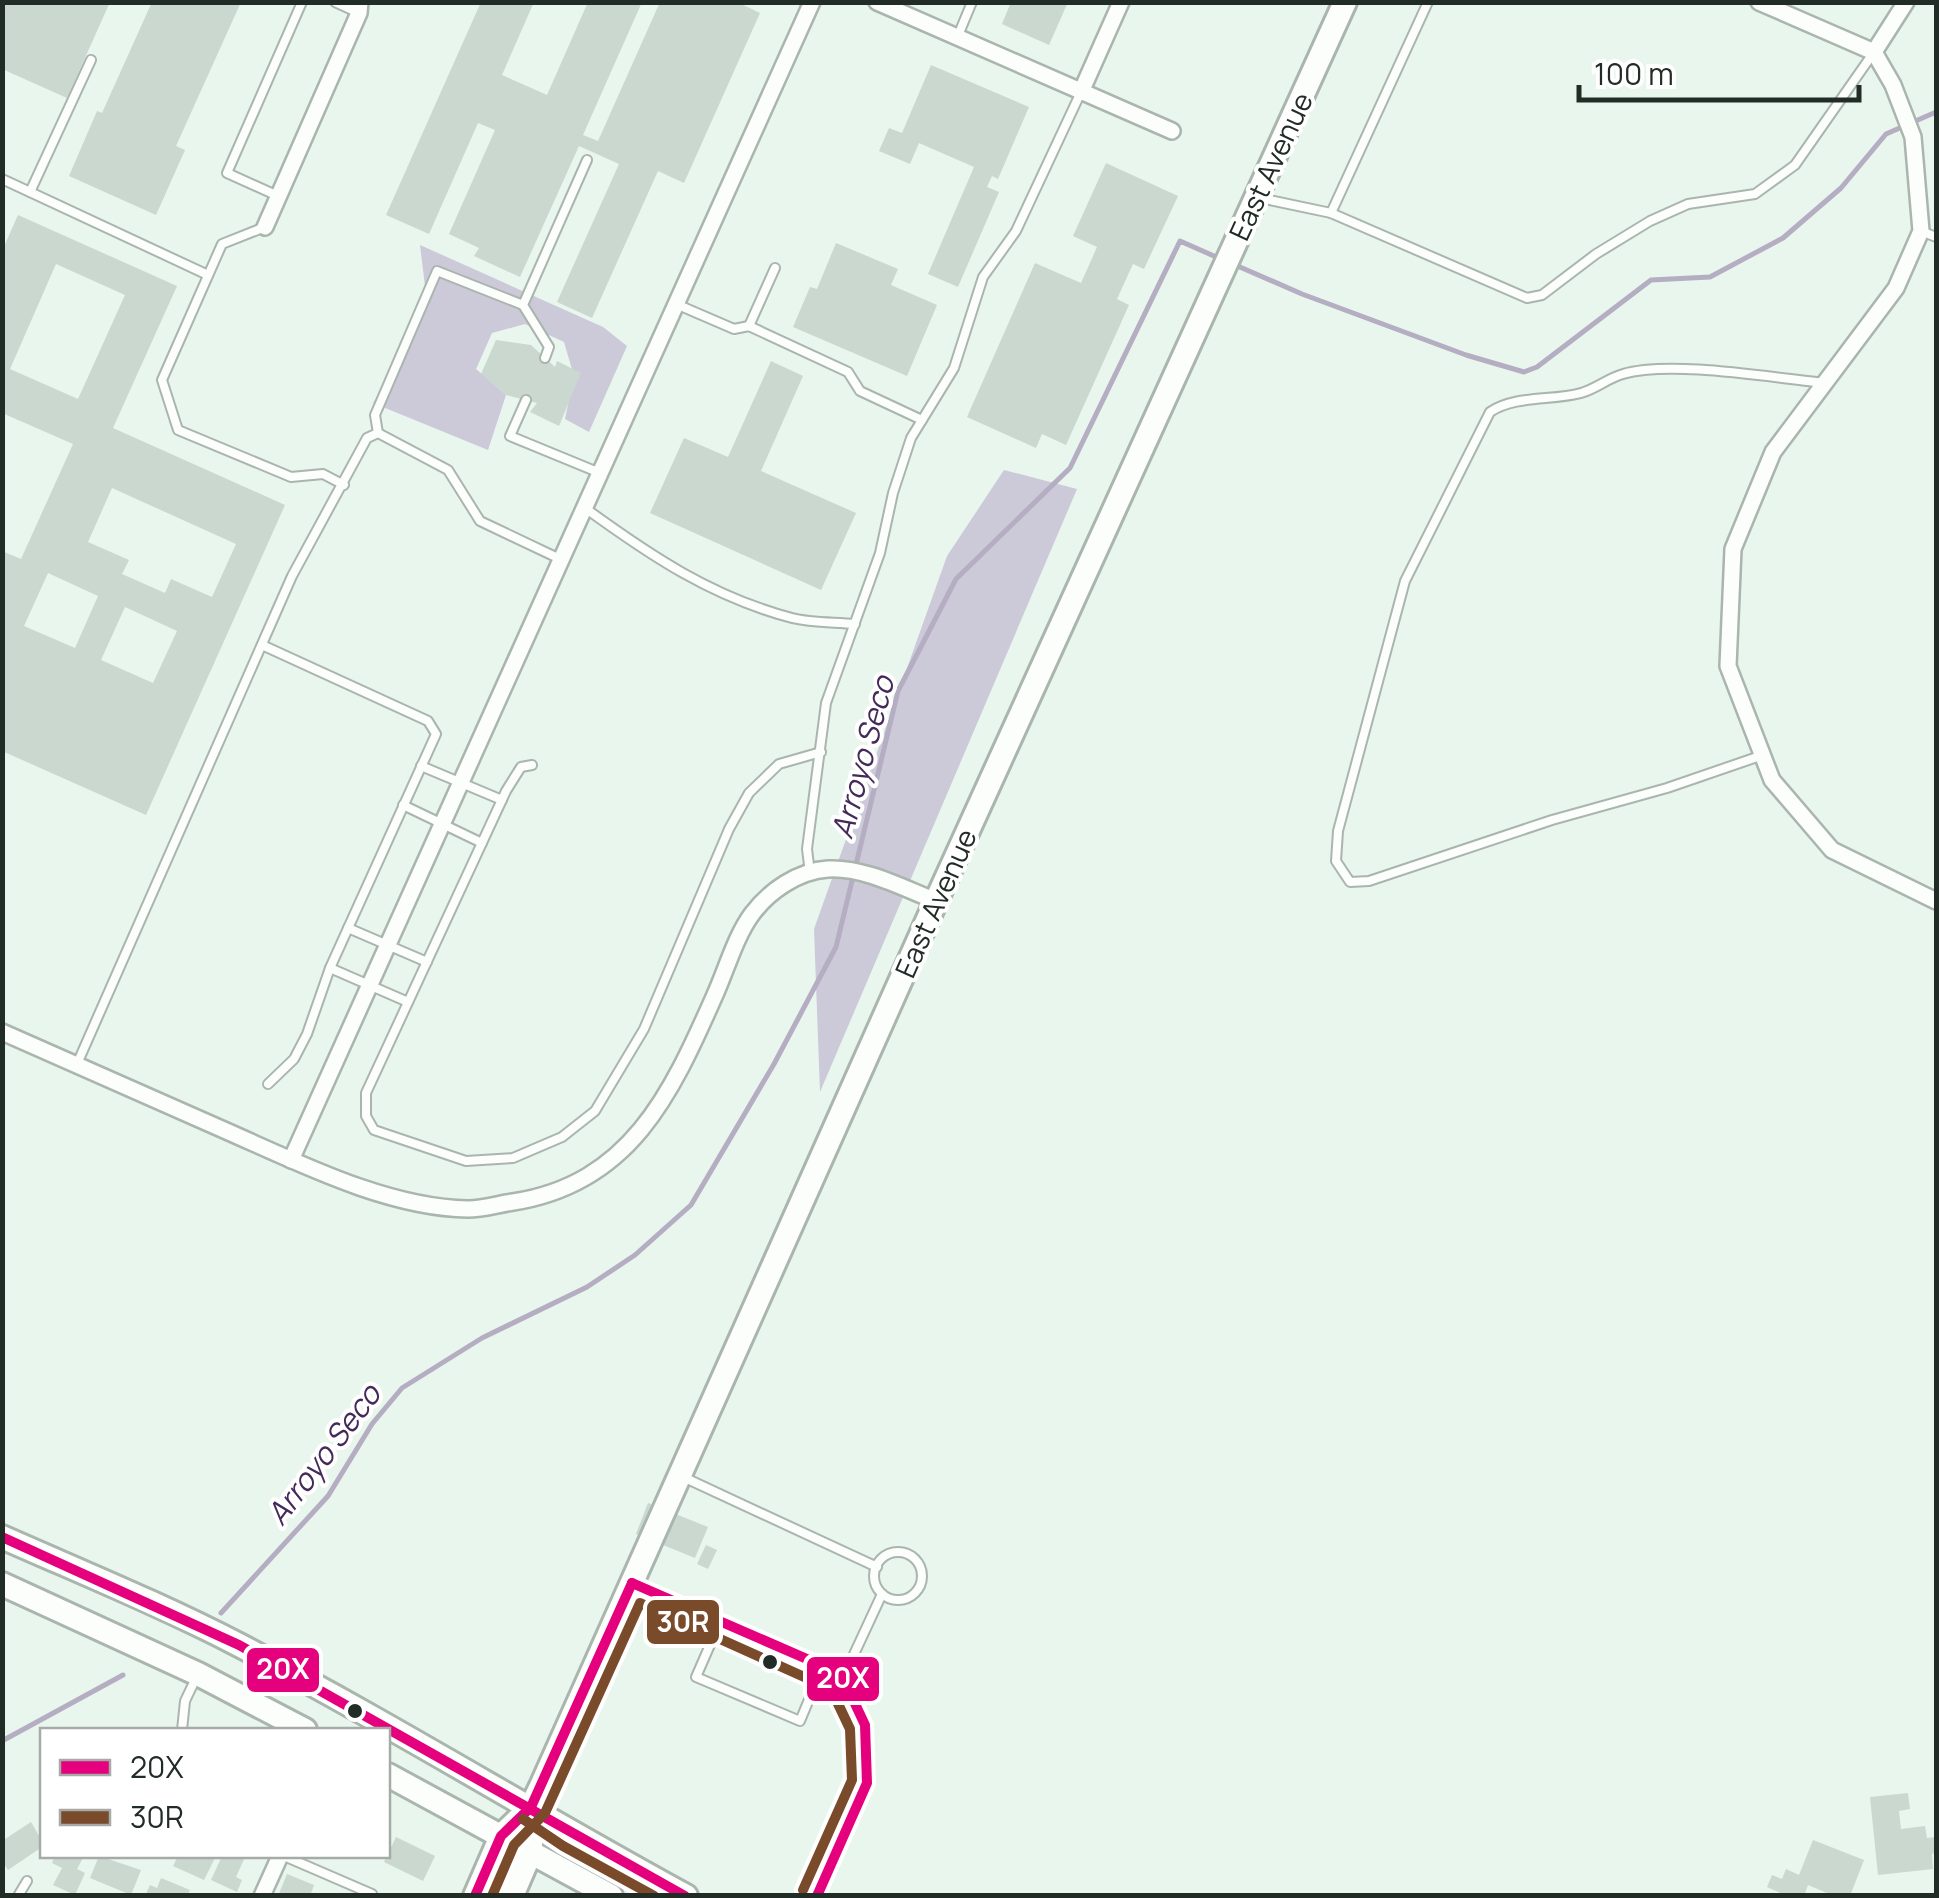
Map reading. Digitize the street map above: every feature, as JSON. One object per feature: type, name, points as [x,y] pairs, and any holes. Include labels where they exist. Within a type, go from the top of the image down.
[{"type":"main road","name":"East Avenue","points":[[475,1896],[501,1836],[531,1806],[1345,2]]},
{"type":"main road","points":[[2,1537],[236,1644],[389,1728]]},
{"type":"main road","points":[[2,1584],[198,1674],[300,1728]]},
{"type":"main road","points":[[390,1729],[686,1896]]},
{"type":"main road","points":[[390,1776],[611,1896]]},
{"type":"main road","name":"East Avenue","points":[[512,1896],[531,1852],[531,1806]]},
{"type":"street","points":[[292,1160],[812,2]]},
{"type":"street","points":[[877,2],[1172,131]]},
{"type":"street","points":[[1081,92],[1121,2]]},
{"type":"street","points":[[1758,2],[1874,52],[1894,84],[1914,137],[1929,234],[1896,288],[1773,452],[1733,548],[1728,666],[1772,780],[1832,850],[1936,901]]},
{"type":"street","points":[[1874,52],[1906,2]]},
{"type":"street","points":[[265,227],[359,8]]},
{"type":"street","points":[[2,1032],[292,1160],[416,1203],[470,1209],[542,1198],[592,1174],[624,1150],[655,1115],[684,1066],[750,917],[769,895],[798,876],[848,870],[936,902]]},
{"type":"street","points":[[262,1896],[281,1858]]},
{"type":"lane","points":[[278,196],[227,173],[302,2]]},
{"type":"lane","points":[[335,2],[359,8]]},
{"type":"lane","points":[[957,38],[972,2]]},
{"type":"lane","points":[[1331,213],[1428,2]]},
{"type":"lane","points":[[1256,197],[1331,213],[1526,298],[1542,295],[1596,254],[1650,221],[1688,204],[1755,194],[1795,165],[1874,52]]},
{"type":"lane","points":[[30,192],[91,60]]},
{"type":"lane","points":[[810,873],[808,849],[832,680],[880,553],[911,438],[954,368],[982,277],[1016,231],[1081,92]]},
{"type":"lane","points":[[523,305],[587,160]]},
{"type":"lane","points":[[2,178],[208,275]]},
{"type":"lane","points":[[265,227],[222,244],[162,380],[178,430],[292,477],[323,474],[344,485]]},
{"type":"lane","points":[[749,326],[775,268]]},
{"type":"lane","points":[[378,433],[375,415],[437,271],[523,305],[549,347],[545,358]]},
{"type":"lane","points":[[676,304],[734,329],[749,326],[848,372],[860,392],[922,420]]},
{"type":"lane","points":[[1763,755],[1369,881],[1350,882],[1336,861],[1338,831],[1405,581],[1490,412],[1512,403],[1583,393],[1622,374],[1646,371],[1706,372],[1825,383]]},
{"type":"lane","points":[[526,400],[510,436],[600,473]]},
{"type":"lane","points":[[77,1064],[310,540],[336,500],[367,438],[378,433]]},
{"type":"lane","points":[[378,433],[448,470],[480,522],[562,559]]},
{"type":"lane","points":[[585,508],[660,562],[738,601],[796,619],[855,624]]},
{"type":"lane","points":[[262,645],[428,721],[436,734],[330,968],[307,1034],[294,1059],[268,1084]]},
{"type":"lane","points":[[532,765],[521,767],[502,800],[366,1094],[366,1116],[374,1130],[466,1161],[513,1158],[562,1136],[594,1111],[644,1029],[749,793],[778,764],[820,752]]},
{"type":"lane","points":[[420,766],[502,800]]},
{"type":"lane","points":[[403,805],[482,843]]},
{"type":"lane","points":[[348,928],[427,962]]},
{"type":"lane","points":[[330,968],[408,1002]]},
{"type":"lane","points":[[680,1476],[876,1566]]},
{"type":"lane","points":[[895,1552],[911,1556],[921,1568],[921,1584],[912,1596],[896,1600],[882,1594],[875,1581],[876,1566],[895,1552]]},
{"type":"lane","points":[[632,1583],[823,1666],[842,1678],[865,1725],[866,1783],[816,1896]]},
{"type":"lane","points":[[842,1678],[882,1594]]},
{"type":"lane","points":[[720,1622],[696,1677],[800,1720],[823,1666]]},
{"type":"lane","points":[[182,1728],[185,1702],[198,1674]]},
{"type":"lane","points":[[287,1858],[372,1894]]},
{"type":"lane","points":[[18,1896],[28,1881]]},
{"type":"shaded area","points":[[420,245],[603,327],[627,346],[589,432],[565,419],[574,376],[564,342],[525,324],[492,333],[476,369],[506,395],[488,450],[373,403],[399,364],[427,302]]},
{"type":"shaded area","points":[[1004,470],[1077,489],[820,1092],[814,929],[947,556]]},
{"type":"building","points":[[2,2],[110,2],[67,98],[2,69]]},
{"type":"building","points":[[152,2],[241,2],[176,146],[185,150],[156,215],[69,176]]},
{"type":"building","points":[[481,2],[534,2],[502,75],[547,95],[588,2],[642,2],[583,135],[598,141],[660,2],[737,2],[760,13],[684,183],[658,171],[592,318],[557,302],[619,164],[579,146],[520,277],[474,256],[479,248],[449,234],[495,130],[478,123],[429,234],[386,215]]},
{"type":"building","points":[[1011,2],[1068,2],[1049,45],[1002,24]]},
{"type":"building","points":[[931,65],[1029,107],[998,179],[992,176],[987,187],[999,192],[958,287],[928,274],[974,167],[919,143],[910,164],[879,151],[889,128],[902,133]]},
{"type":"building","points":[[1106,163],[1178,196],[1144,269],[1133,264],[1117,299],[1129,305],[1066,445],[1042,434],[1036,448],[967,417],[1035,263],[1081,283],[1097,247],[1073,236]]},
{"type":"building","points":[[18,215],[177,286],[113,428],[285,505],[146,815],[2,751],[2,551],[21,559],[73,444],[2,413],[2,251]],"holes":[[[56,264],[125,295],[78,399],[10,369]],[[112,488],[236,544],[212,597],[171,579],[165,593],[122,574],[129,560],[88,542]],[[48,573],[98,596],[75,648],[24,626]],[[125,607],[177,631],[153,683],[101,660]]]},
{"type":"building","points":[[836,243],[898,269],[891,285],[937,305],[907,376],[793,327],[810,287],[817,289]]},
{"type":"building","points":[[496,340],[531,345],[555,367],[557,361],[581,373],[559,426],[530,412],[537,403],[506,395],[481,374]]},
{"type":"building","points":[[771,361],[803,376],[761,471],[856,513],[821,590],[650,513],[684,438],[728,457]]},
{"type":"building","points":[[648,1503],[708,1527],[695,1558],[636,1534]]},
{"type":"building","points":[[706,1545],[717,1550],[708,1569],[697,1564]]},
{"type":"building","points":[[1908,1793],[1910,1809],[1899,1811],[1901,1829],[1925,1826],[1927,1838],[1936,1837],[1933,1869],[1878,1875],[1870,1797]]},
{"type":"building","points":[[31,1822],[40,1838],[40,1848],[8,1870],[2,1861],[2,1841]]},
{"type":"building","points":[[396,1837],[435,1856],[423,1881],[384,1862],[390,1858]]},
{"type":"building","points":[[1813,1840],[1864,1860],[1850,1896],[1834,1896],[1808,1885],[1804,1896],[1787,1896],[1767,1887],[1772,1875],[1782,1879],[1786,1869],[1799,1875]]},
{"type":"building","points":[[54,1858],[83,1858],[77,1869],[85,1873],[75,1895],[53,1885],[62,1868],[52,1863]]},
{"type":"building","points":[[98,1858],[141,1870],[131,1895],[90,1878]]},
{"type":"building","points":[[177,1858],[215,1858],[204,1880],[173,1866]]},
{"type":"building","points":[[221,1858],[245,1858],[236,1877],[242,1880],[237,1892],[211,1880]]},
{"type":"building","points":[[287,1874],[314,1885],[310,1896],[278,1896]]},
{"type":"building","points":[[161,1878],[190,1890],[187,1896],[145,1896],[150,1885],[157,1888]]},
{"type":"waterway","name":"Arroyo Seco","points":[[1233,264],[1466,355],[1524,372],[1537,367],[1651,280],[1710,277],[1783,238],[1841,188],[1886,134],[1936,112]]},
{"type":"waterway","name":"Arroyo Seco","points":[[221,1613],[328,1496],[372,1424],[402,1388],[482,1338],[587,1287],[635,1255],[691,1205],[774,1064],[836,947],[898,691],[956,579],[1070,468],[1180,241],[1223,260]]},
{"type":"waterway","name":"Arroyo Seco","points":[[2,1741],[123,1675]]},
{"type":"transit line","name":"20X","points":[[2,1537],[239,1645],[386,1728]]},
{"type":"transit line","name":"20X","points":[[632,1583],[843,1678],[865,1725],[867,1783],[817,1896]]},
{"type":"transit line","name":"20X","points":[[475,1896],[501,1836],[531,1807],[632,1583]]},
{"type":"transit line","name":"30R","points":[[492,1896],[514,1845],[545,1813],[640,1603],[831,1689],[850,1729],[852,1780],[803,1890]]},
{"type":"transit line","name":"20X","points":[[390,1730],[685,1896]]},
{"type":"transit line","name":"30R","points":[[523,1819],[563,1846],[654,1896]]}]
